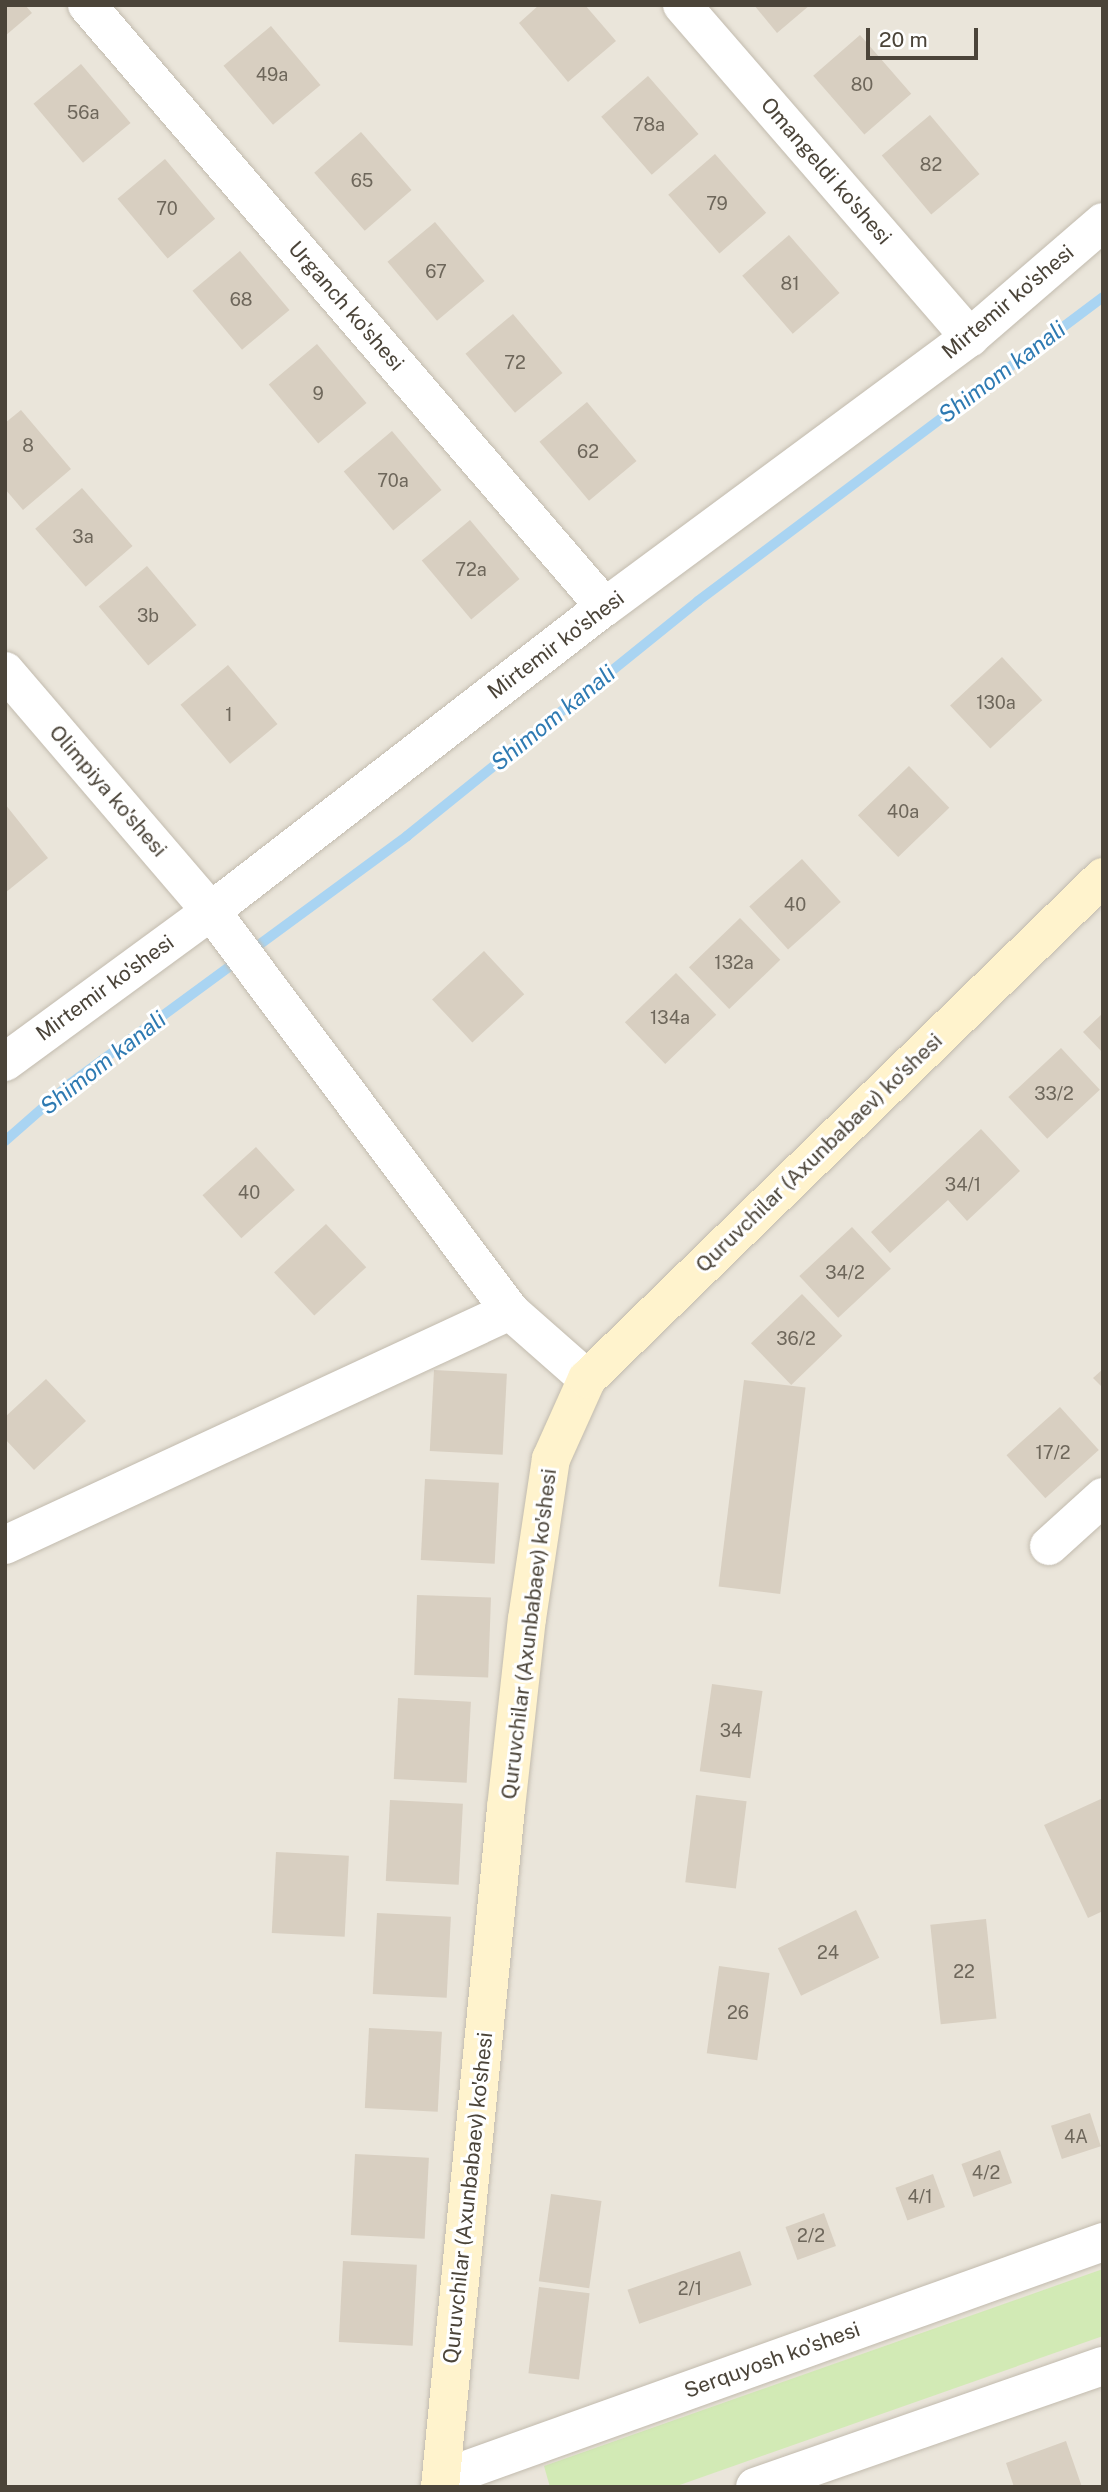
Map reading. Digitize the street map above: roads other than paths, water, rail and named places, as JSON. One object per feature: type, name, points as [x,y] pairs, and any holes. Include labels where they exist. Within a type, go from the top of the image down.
[{"type":"main road","name":"Quruvchilar (Axunbabaev) ko'shesi","points":[[441,2483],[527,1619],[551,1460],[587,1379],[1103,877]]},
{"type":"street","name":"Urganch ko'shesi","points":[[87,5],[605,607]]},
{"type":"street","name":"Omangeldi ko'shesi","points":[[682,5],[970,337]]},
{"type":"street","name":"Mirtemir ko'shesi","points":[[5,1062],[211,911],[605,607],[970,337],[1103,222]]},
{"type":"street","name":"Olimpiya ko'shesi","points":[[5,671],[211,911],[510,1311],[587,1379]]},
{"type":"street","points":[[5,1545],[510,1311]]},
{"type":"street","points":[[1049,1546],[1103,1497]]},
{"type":"street","name":"Serquyosh ko'shesi","points":[[441,2483],[1103,2242]]},
{"type":"street","points":[[755,2487],[1103,2365]]},
{"type":"waterway","name":"Shimom kanali","points":[[5,1141],[71,1083],[407,836],[698,601],[1103,297]]}]
